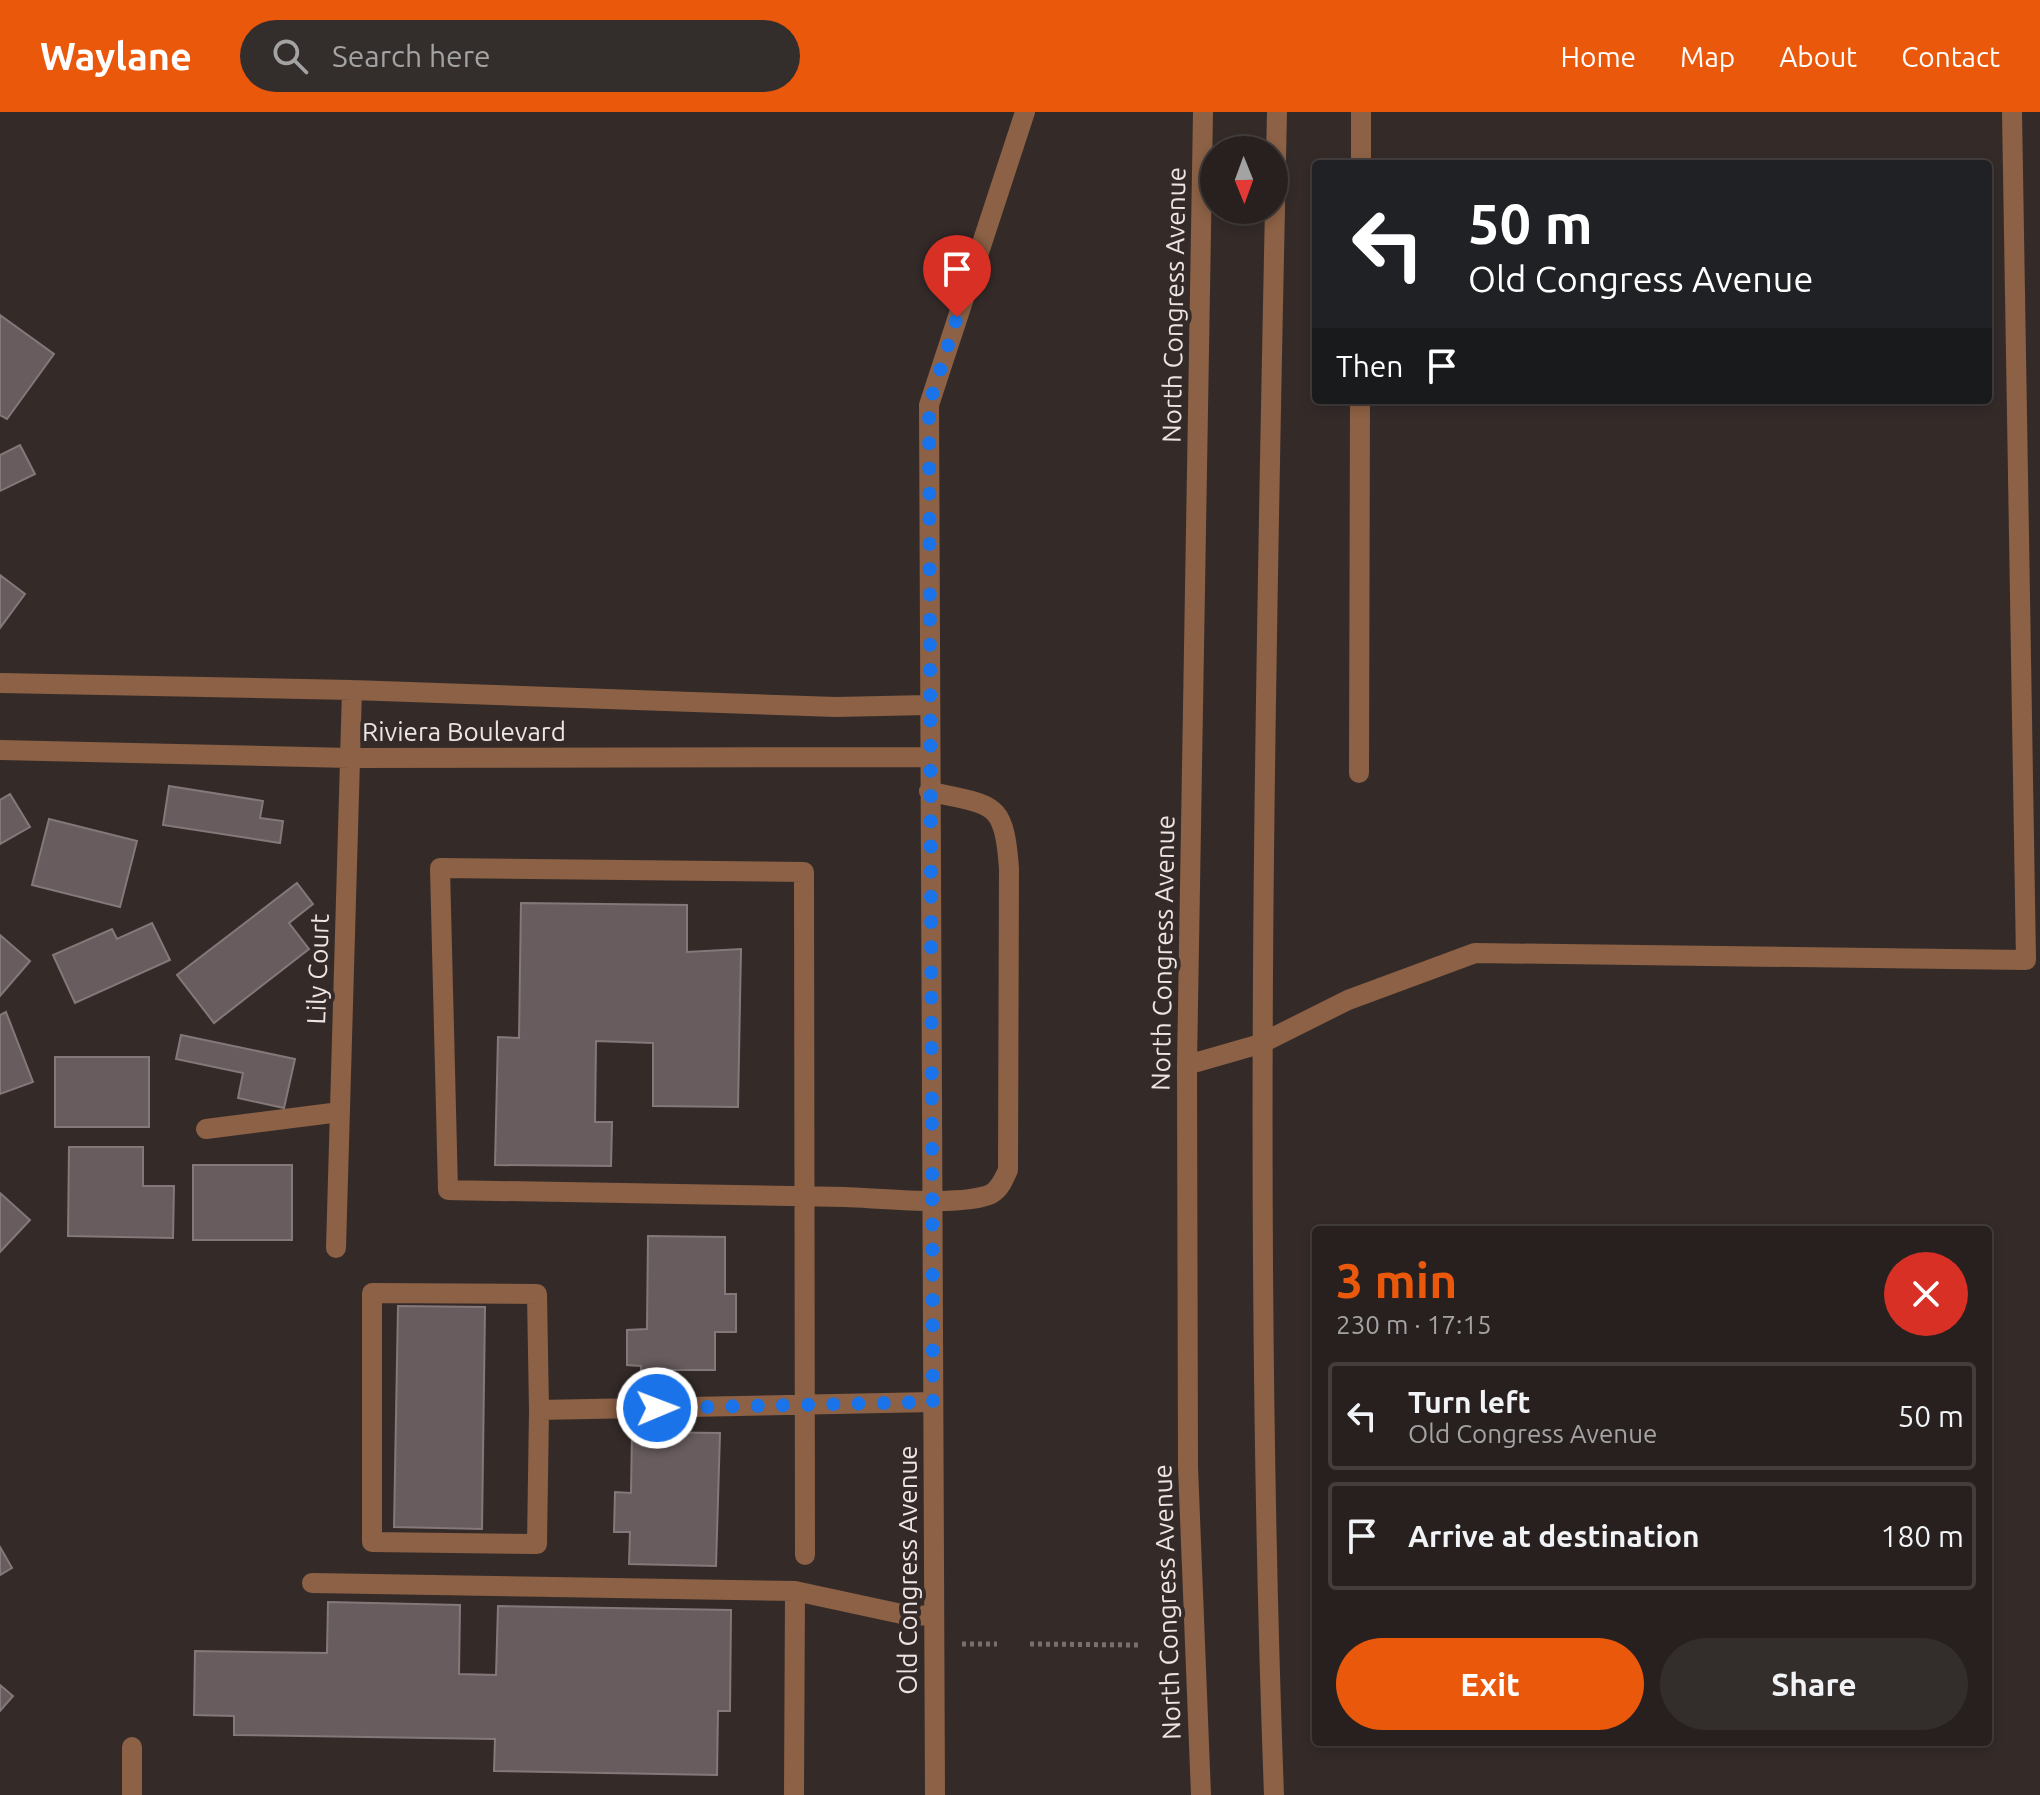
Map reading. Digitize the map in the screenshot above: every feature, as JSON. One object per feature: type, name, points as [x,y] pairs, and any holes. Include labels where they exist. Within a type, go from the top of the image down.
[{"type":"street","name":"Old Congress Avenue","points":[[935,1795],[929,405],[1025,112]]},
{"type":"street","name":"North Congress Avenue","points":[[1201,1795],[1188,1467],[1187,1065],[1203,112]]},
{"type":"street","points":[[1274,1795],[1263,1509],[1260,1044],[1277,112]]},
{"type":"street","points":[[1361,112],[1361,160]]},
{"type":"street","points":[[1187,1065],[1260,1044],[1348,1000],[1475,953],[2033,961],[2012,112]]},
{"type":"street","points":[[1359,773],[1360,404]]},
{"type":"street","name":"Riviera Boulevard","points":[[0,683],[352,690],[820,707],[928,705]]},
{"type":"street","name":"Lily Court","points":[[336,1248],[352,690]]},
{"type":"street","name":"Riviera Boulevard","points":[[0,750],[350,758],[929,757]]},
{"type":"street","points":[[805,1555],[806,1197],[804,872],[440,868],[448,1190],[806,1197],[931,1199],[979,1196],[992,1193],[1002,1184],[1008,1170],[1010,1037],[1006,827],[986,805],[929,791]]},
{"type":"street","points":[[206,1129],[340,1112]]},
{"type":"street","points":[[372,1293],[537,1294],[539,1410],[537,1544],[372,1542],[372,1293]]},
{"type":"street","points":[[539,1410],[933,1402]]},
{"type":"street","points":[[312,1583],[795,1591],[911,1616],[934,1615]]},
{"type":"street","points":[[794,1795],[795,1591]]},
{"type":"street","points":[[132,1747],[132,1795]]},
{"type":"path","points":[[953,1644],[997,1644]]},
{"type":"path","points":[[1030,1644],[1138,1645]]},
{"type":"building","points":[[0,315],[54,354],[7,419],[0,415]]},
{"type":"building","points":[[20,445],[35,474],[0,491],[0,455]]},
{"type":"building","points":[[0,575],[25,594],[0,628]]},
{"type":"building","points":[[169,786],[263,801],[260,818],[283,821],[280,843],[163,825]]},
{"type":"building","points":[[10,794],[30,827],[0,844],[0,800]]},
{"type":"building","points":[[49,819],[137,841],[120,907],[32,885]]},
{"type":"building","points":[[297,883],[313,904],[289,923],[309,949],[214,1023],[177,975]]},
{"type":"building","points":[[521,903],[687,905],[687,952],[741,949],[738,1107],[653,1106],[653,1043],[596,1041],[595,1122],[612,1122],[611,1166],[495,1165],[498,1037],[519,1038]]},
{"type":"building","points":[[152,923],[170,960],[75,1003],[53,955],[112,929],[117,939]]},
{"type":"building","points":[[0,935],[30,961],[0,996]]},
{"type":"building","points":[[6,1012],[33,1082],[0,1094],[0,1015]]},
{"type":"building","points":[[181,1035],[295,1059],[284,1108],[238,1098],[243,1073],[176,1059]]},
{"type":"building","points":[[55,1057],[149,1057],[149,1127],[55,1127]]},
{"type":"building","points":[[69,1147],[143,1147],[143,1186],[174,1186],[173,1238],[68,1236]]},
{"type":"building","points":[[193,1165],[292,1165],[292,1240],[193,1240]]},
{"type":"building","points":[[0,1193],[30,1220],[0,1252]]},
{"type":"building","points":[[648,1236],[725,1237],[725,1294],[736,1294],[736,1332],[715,1332],[715,1370],[641,1370],[641,1366],[627,1365],[627,1330],[647,1329]]},
{"type":"building","points":[[398,1306],[485,1307],[482,1529],[394,1527]]},
{"type":"building","points":[[632,1432],[720,1433],[716,1566],[629,1564],[630,1532],[614,1532],[615,1492],[631,1493]]},
{"type":"building","points":[[0,1547],[12,1568],[0,1575]]},
{"type":"building","points":[[328,1602],[460,1605],[459,1674],[496,1675],[498,1606],[731,1610],[730,1711],[718,1711],[717,1775],[494,1771],[495,1739],[234,1735],[234,1716],[194,1715],[195,1651],[327,1653]]},
{"type":"building","points":[[0,1685],[13,1696],[0,1711]]},
{"type":"route","points":[[657,1408],[933,1402],[929,405],[957,317]]}]
